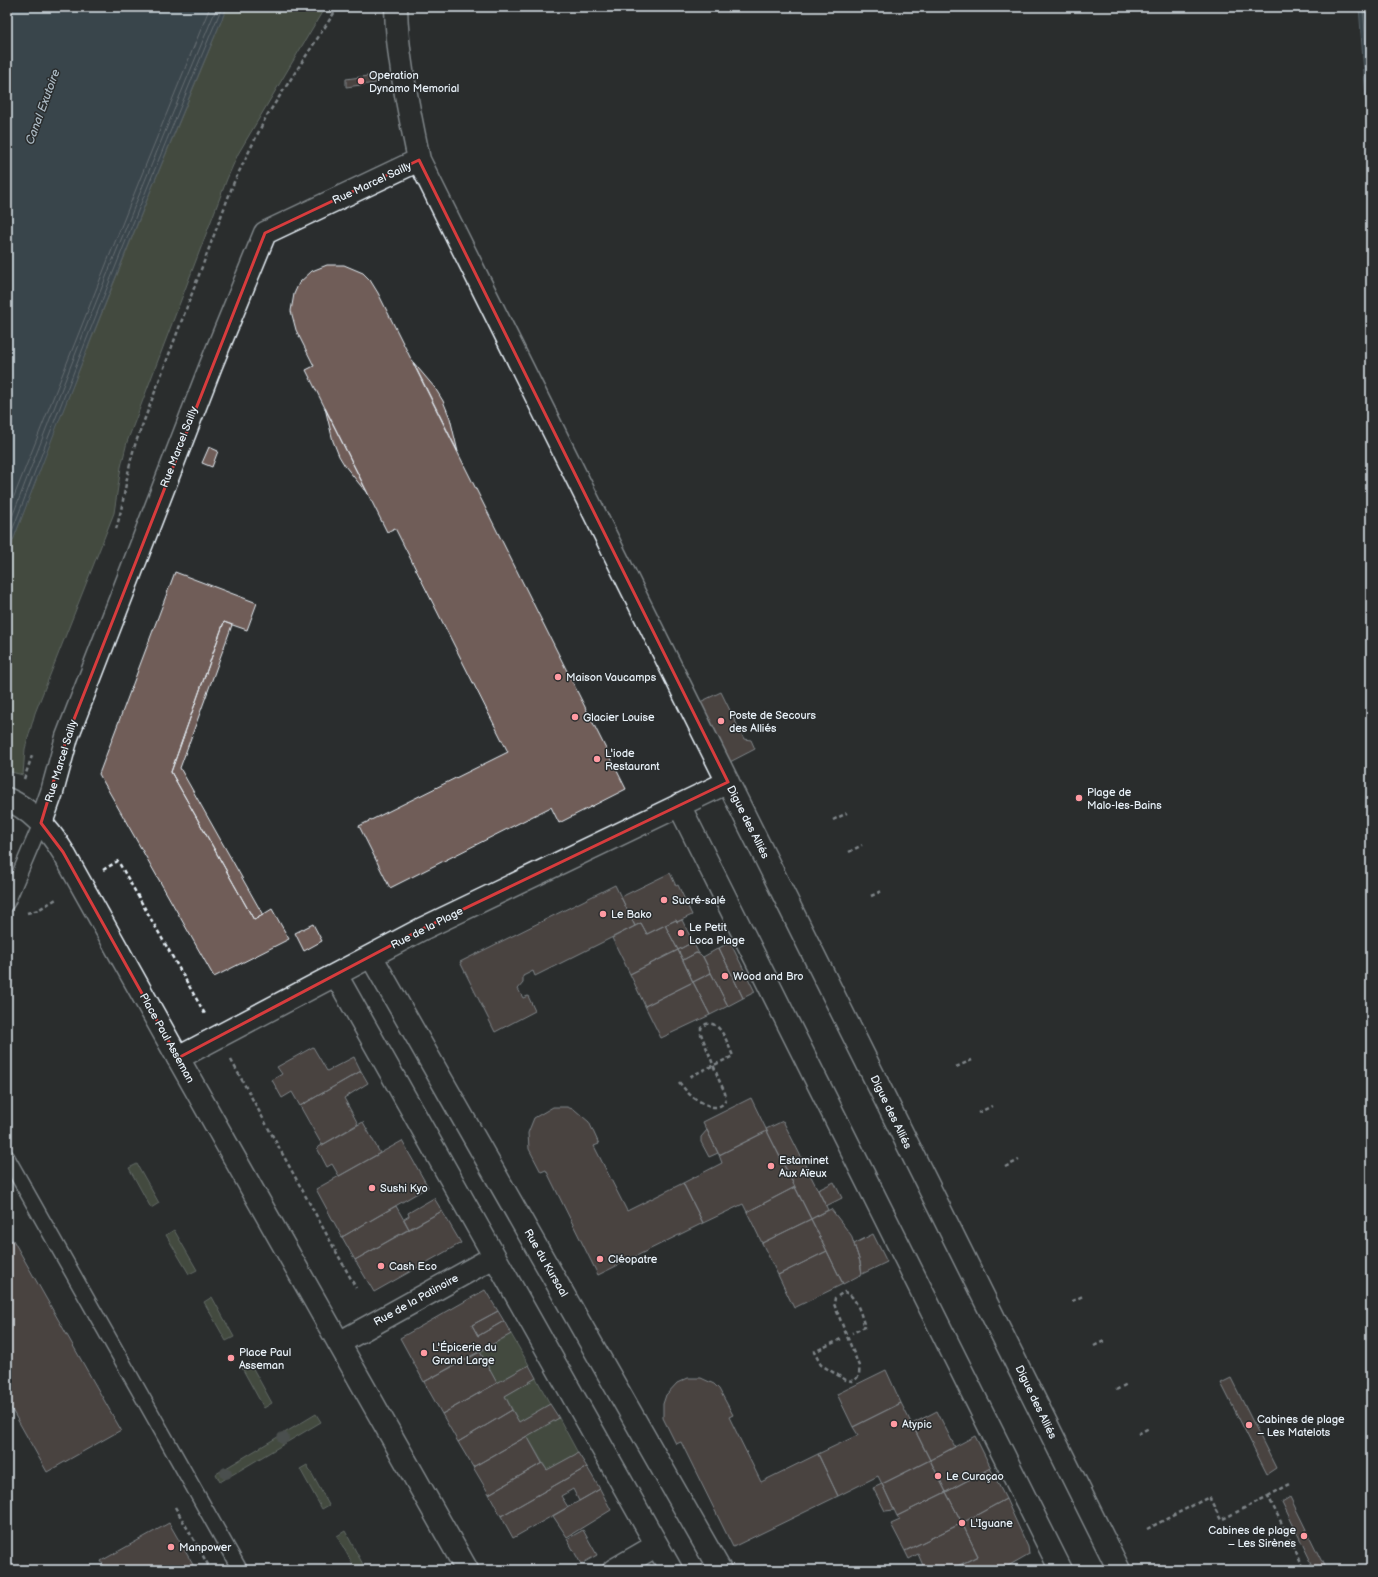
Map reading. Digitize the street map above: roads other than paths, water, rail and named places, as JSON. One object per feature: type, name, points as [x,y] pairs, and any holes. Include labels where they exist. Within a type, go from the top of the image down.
[{"type":"street","points":[[396,7],[396,32],[419,160],[728,782]]},
{"type":"street","name":"Rue Marcel Sailly","points":[[41,823],[52,792],[66,737],[211,365],[265,233],[419,160]]},
{"type":"street","name":"Digue des Alliés","points":[[679,805],[728,782],[1119,1570]]},
{"type":"street","name":"Place Paul Asseman","points":[[11,801],[30,811],[63,852],[467,1570]]},
{"type":"street","points":[[679,805],[1056,1568]]},
{"type":"street","name":"Rue de la Plage","points":[[178,1058],[422,929],[679,805]]},
{"type":"street","name":"Rue du Kursaal","points":[[371,956],[720,1570]]},
{"type":"street","points":[[336,975],[671,1570]]},
{"type":"street","name":"Rue de la Patinoire","points":[[339,1343],[494,1257]]},
{"type":"street","points":[[614,1570],[657,1545]]},
{"type":"lane","points":[[7,903],[41,823]]},
{"type":"lane","points":[[7,1157],[240,1570]]},
{"type":"water","name":"Canal Exutoire","points":[[7,7],[227,7],[114,280],[7,556]]},
{"type":"water","points":[[1359,7],[1371,7],[1371,178],[1369,138]]},
{"type":"place","name":"Operation Dynamo Memorial","points":[[361,81]]},
{"type":"place","name":"Maison Vaucamps","points":[[558,677]]},
{"type":"place","name":"Glacier Louise","points":[[575,717]]},
{"type":"place","name":"Poste de Secours des Alliés","points":[[721,721]]},
{"type":"place","name":"L'iode Restaurant","points":[[597,759]]},
{"type":"place","name":"Plage de Malo-les-Bains","points":[[1079,798]]},
{"type":"place","name":"Sucré-salé","points":[[664,900]]},
{"type":"place","name":"Le Bako","points":[[603,914]]},
{"type":"place","name":"Le Petit Loca Plage","points":[[681,933]]},
{"type":"place","name":"Wood and Bro","points":[[725,976]]},
{"type":"place","name":"Estaminet Aux Aïeux","points":[[771,1166]]},
{"type":"place","name":"Sushi Kyo","points":[[372,1188]]},
{"type":"place","name":"Cléopatre","points":[[600,1259]]},
{"type":"place","name":"Cash Eco","points":[[381,1266]]},
{"type":"place","name":"L'Épicerie du Grand Large","points":[[424,1353]]},
{"type":"place","name":"Place Paul Asseman","points":[[231,1358]]},
{"type":"place","name":"Atypic","points":[[894,1424]]},
{"type":"place","name":"Cabines de plage – Les Matelots","points":[[1249,1425]]},
{"type":"place","name":"Le Curaçao","points":[[938,1476]]},
{"type":"place","name":"L'Iguane","points":[[962,1523]]},
{"type":"place","name":"Cabines de plage – Les Sirènes","points":[[1304,1536]]},
{"type":"place","name":"Manpower","points":[[171,1547]]}]
